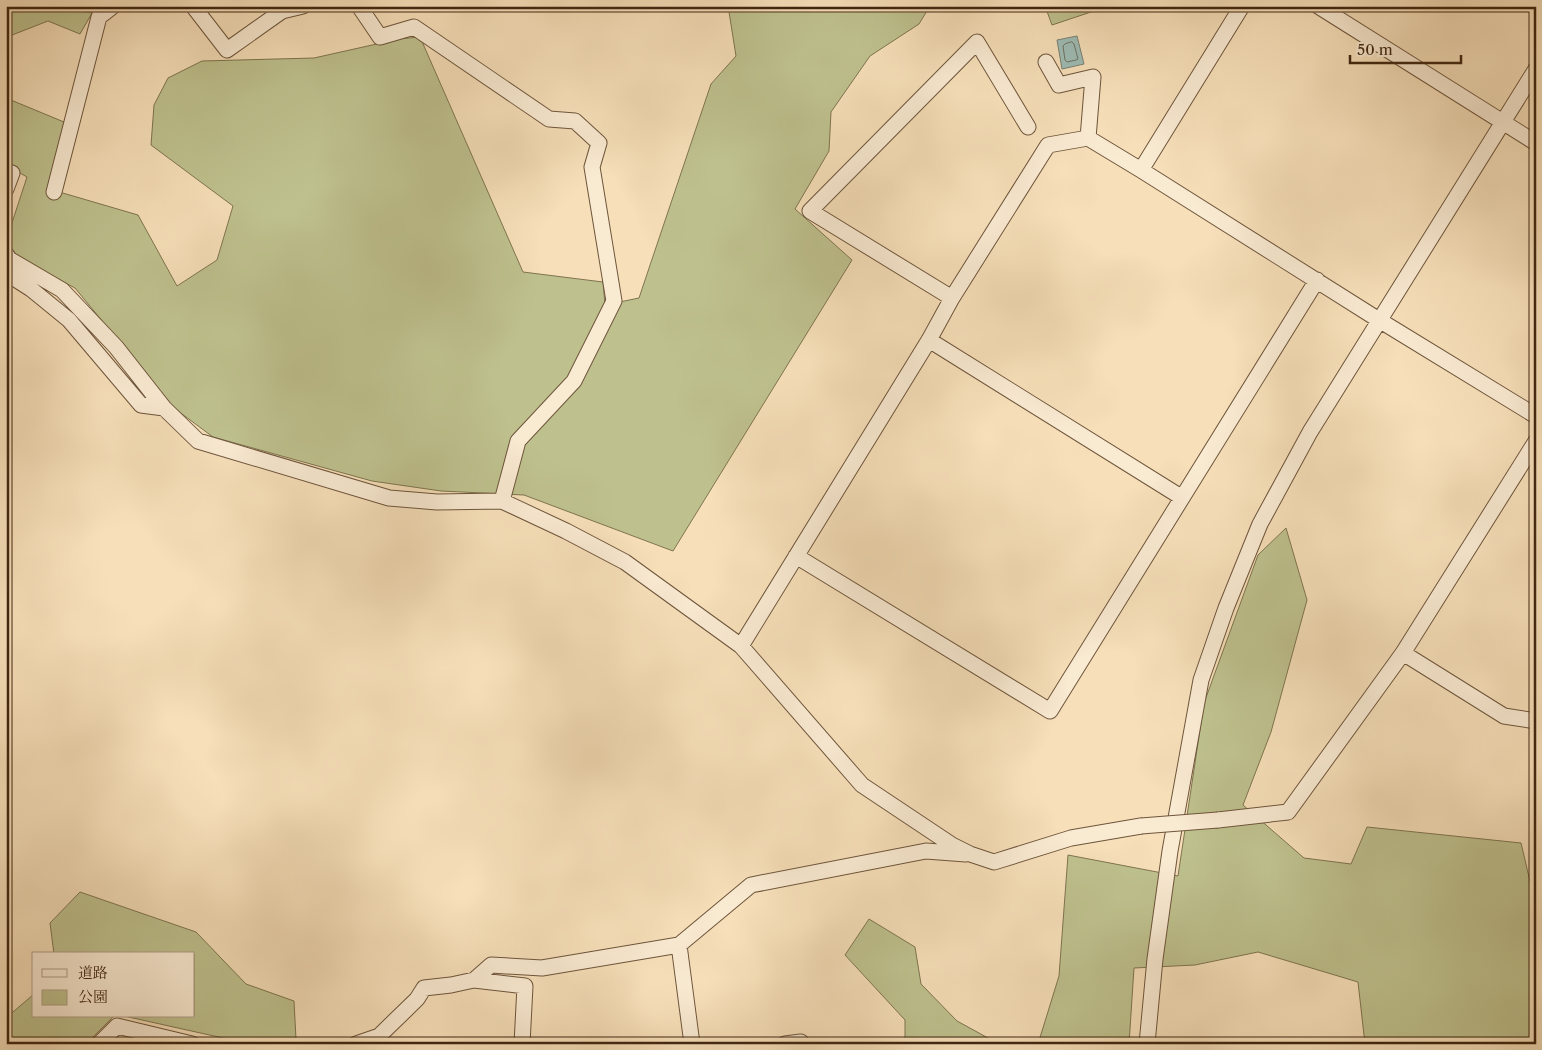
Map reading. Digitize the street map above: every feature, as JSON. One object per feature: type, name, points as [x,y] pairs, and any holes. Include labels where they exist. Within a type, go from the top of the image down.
[{"type":"street","points":[[54,192],[99,17],[113,6]]},
{"type":"street","points":[[193,6],[227,50],[282,11],[304,6]]},
{"type":"street","points":[[359,6],[380,37],[414,27],[549,119],[575,121],[600,143],[592,167],[614,301],[574,381],[518,441],[502,501]]},
{"type":"street","points":[[1141,170],[1242,6]]},
{"type":"street","points":[[1318,6],[1536,143]]},
{"type":"street","points":[[952,298],[810,211],[977,42],[1028,127]]},
{"type":"street","points":[[1046,62],[1059,85],[1093,77],[1088,138]]},
{"type":"street","points":[[1147,1044],[1170,852],[1201,680],[1226,608],[1260,524],[1310,432],[1536,70]]},
{"type":"street","points":[[741,646],[929,340],[952,298],[1048,146],[1088,138],[1536,416]]},
{"type":"street","points":[[6,170],[12,173],[6,189]]},
{"type":"street","points":[[6,254],[9,259],[62,290],[116,347],[164,408],[198,442],[390,498],[437,502],[502,501],[566,531],[624,562],[741,646],[862,785],[952,845],[970,854],[994,862],[1071,838],[1141,826],[1288,812],[1403,653],[1536,440]]},
{"type":"street","points":[[6,273],[31,289],[69,320],[141,405],[164,408]]},
{"type":"street","points":[[796,556],[1050,711],[1317,280]]},
{"type":"street","points":[[929,340],[1182,497]]},
{"type":"street","points":[[1403,653],[1504,716],[1536,721]]},
{"type":"street","points":[[474,980],[491,965],[542,968],[679,945],[751,885],[926,851],[970,854]]},
{"type":"street","points":[[679,945],[692,1044]]},
{"type":"street","points":[[356,1044],[379,1036],[417,999],[424,988],[474,980],[525,986],[522,1044]]},
{"type":"street","points":[[99,1044],[117,1026],[192,1044]]},
{"type":"street","points":[[784,1044],[801,1042],[801,1044]]},
{"type":"green space","points":[[12,6],[78,6],[80,11],[92,13],[80,34],[48,21],[7,37],[6,44],[6,14]]},
{"type":"green space","points":[[701,6],[930,6],[919,24],[870,56],[831,112],[829,151],[795,209],[852,260],[673,551],[524,495],[441,491],[372,481],[213,437],[174,408],[75,288],[19,258],[6,241],[27,177],[6,165],[6,98],[64,122],[49,189],[138,215],[177,286],[217,260],[233,206],[151,145],[154,105],[168,78],[202,61],[314,58],[399,39],[420,37],[523,272],[603,282],[605,305],[639,298],[711,84],[736,56],[729,12]]},
{"type":"green space","points":[[1045,6],[1109,6],[1052,25]]},
{"type":"green space","points":[[1286,528],[1307,600],[1271,732],[1243,805],[1304,858],[1351,864],[1367,827],[1521,843],[1536,907],[1536,1044],[1365,1044],[1358,982],[1258,952],[1195,965],[1134,968],[1129,1044],[1038,1044],[1059,976],[1068,855],[1178,876],[1204,703],[1258,555]]},
{"type":"green space","points":[[80,892],[196,932],[246,984],[294,1001],[296,1039],[267,1044],[250,1044],[133,1018],[195,1018],[195,952],[54,952],[50,923]]},
{"type":"green space","points":[[869,919],[915,947],[921,984],[957,1021],[999,1044],[905,1044],[905,1020],[845,955]]},
{"type":"green space","points":[[32,996],[32,1018],[112,1018],[86,1044],[6,1044],[6,1018]]},
{"type":"water","points":[[1077,36],[1084,64],[1062,69],[1057,40]]}]
